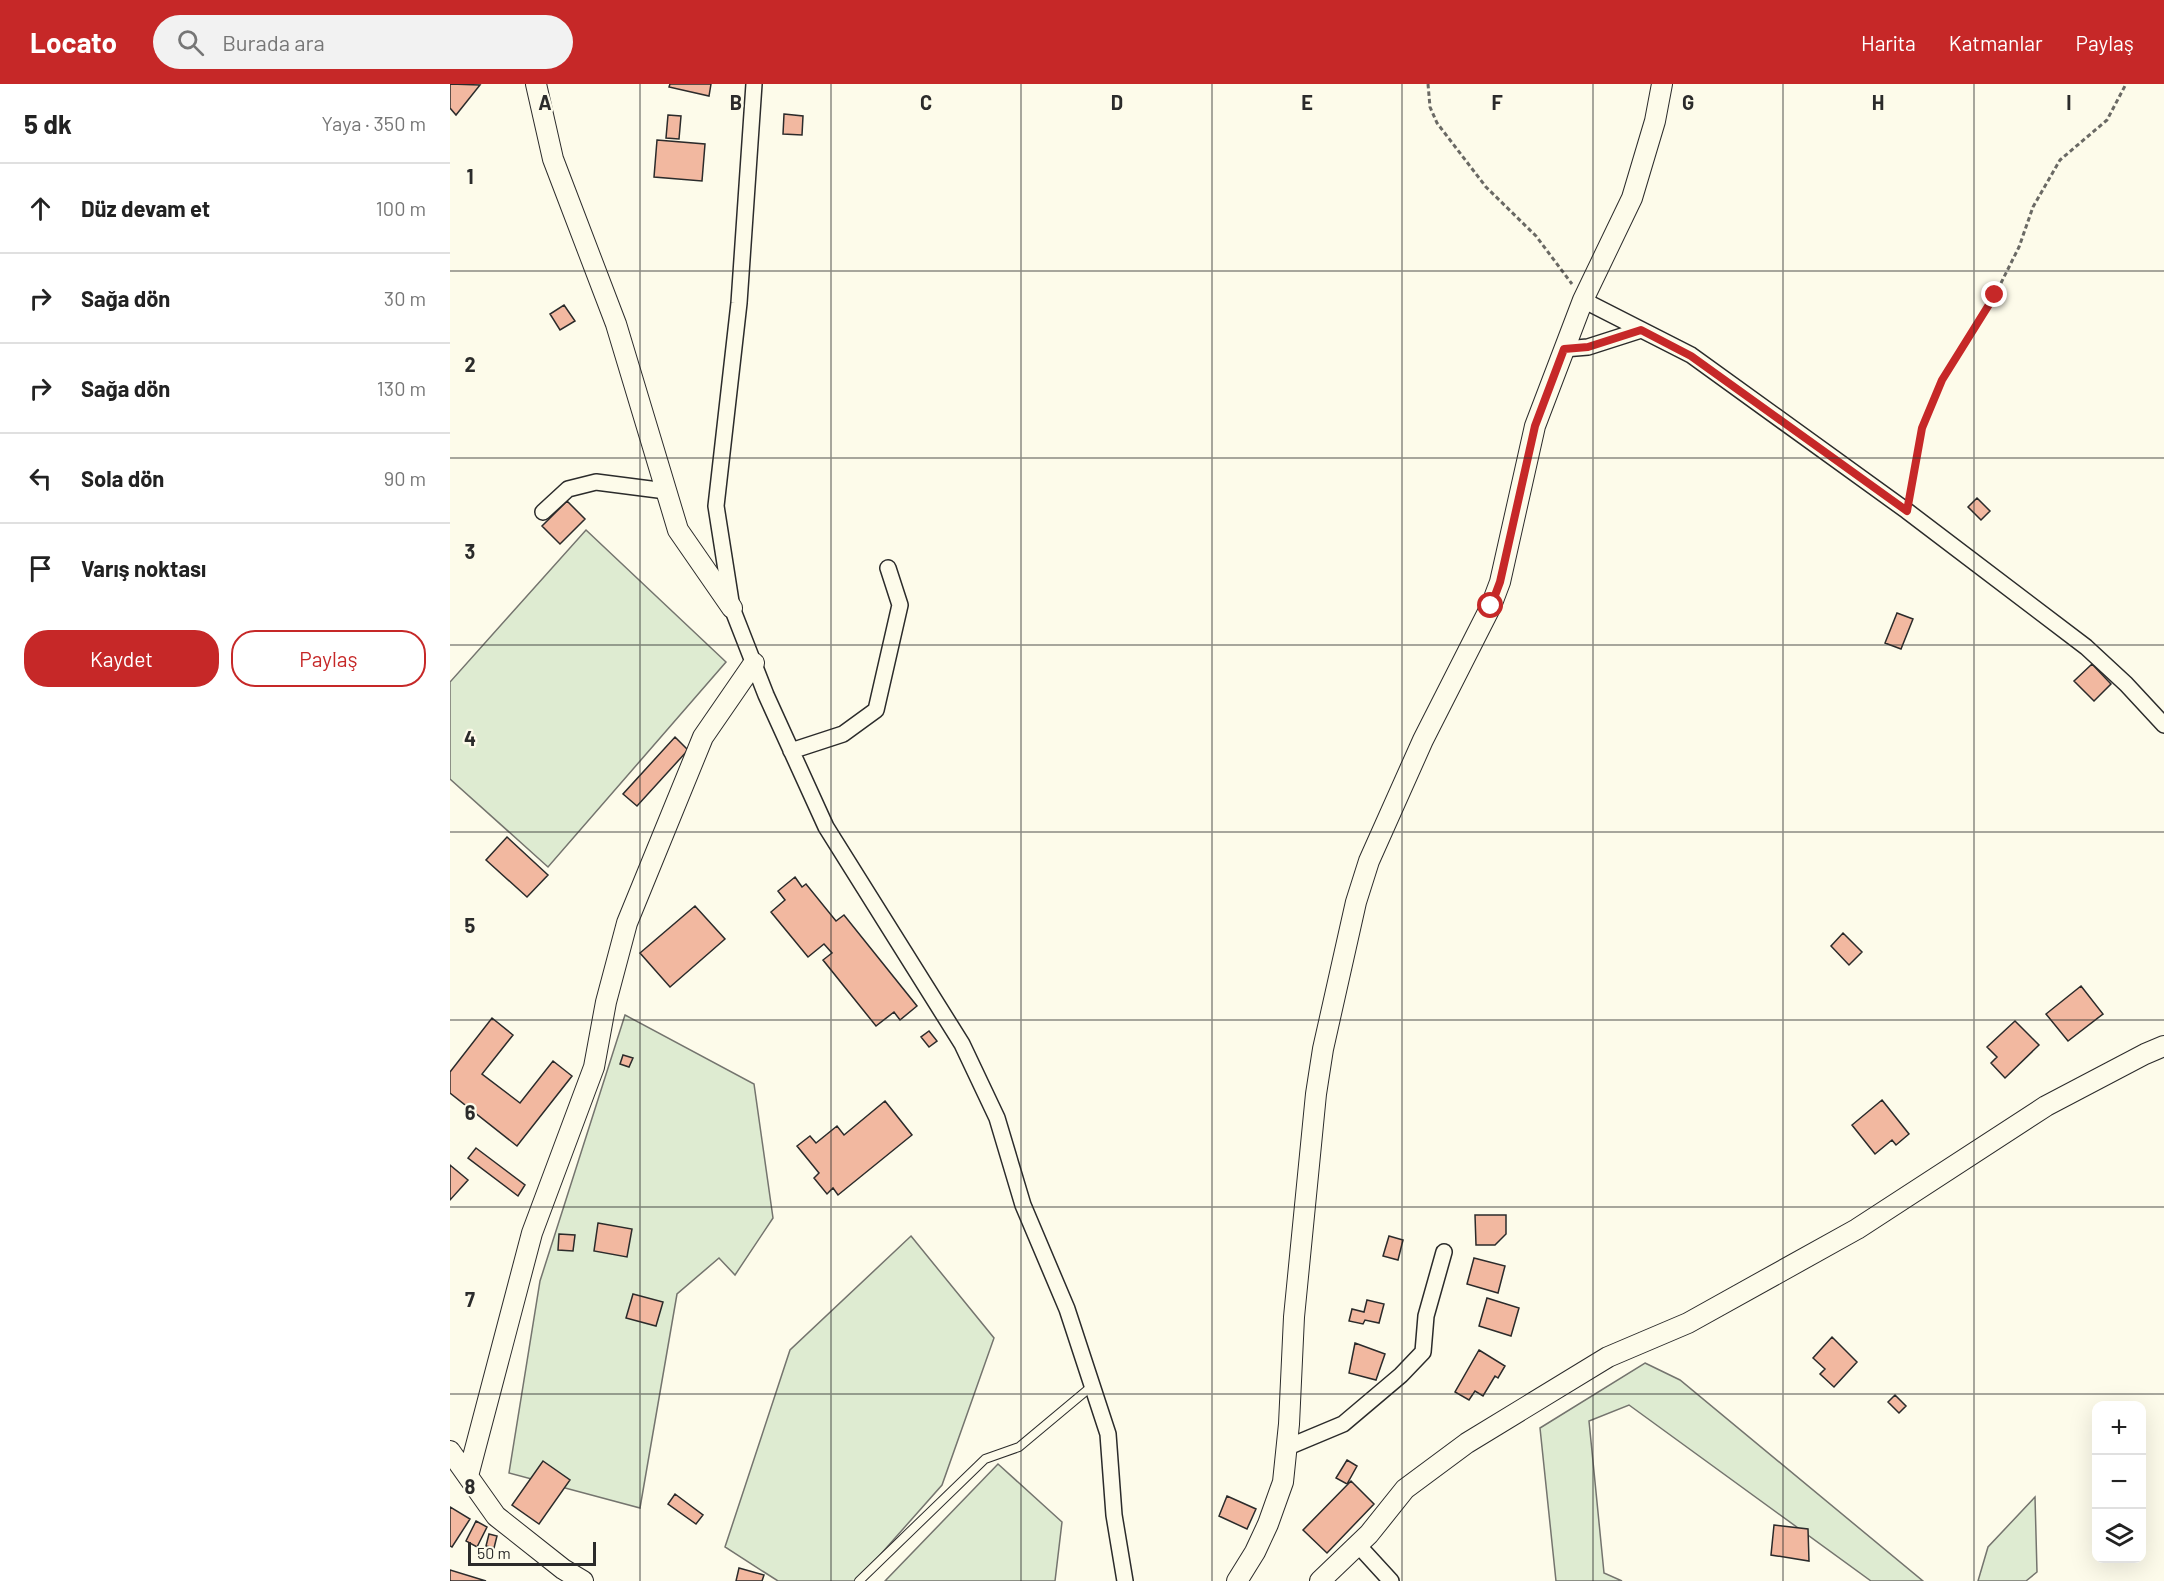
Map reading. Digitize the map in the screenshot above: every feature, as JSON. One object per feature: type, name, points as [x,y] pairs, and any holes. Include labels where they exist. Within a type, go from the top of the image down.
[{"type":"street","points":[[536,84],[553,159],[616,324],[678,530],[732,608]]},
{"type":"street","points":[[754,84],[739,303],[716,506],[732,608],[791,751],[826,827],[967,1055],[997,1118],[1023,1205],[1067,1309],[1108,1434],[1114,1515],[1125,1581]]},
{"type":"street","points":[[1237,1581],[1255,1552],[1283,1482],[1288,1447],[1292,1335],[1316,1094],[1327,1027],[1356,902],[1369,861],[1423,740],[1491,606],[1500,582],[1535,426],[1583,300],[1632,198],[1655,121],[1662,84]]},
{"type":"street","points":[[1583,300],[1691,356],[1907,511],[2086,646],[2127,684],[2164,725]]},
{"type":"street","points":[[1564,349],[1588,347],[1641,330]]},
{"type":"street","points":[[543,512],[568,489],[596,482],[666,491]]},
{"type":"street","points":[[791,751],[843,734],[876,710],[900,605],[888,568]]},
{"type":"street","points":[[468,1476],[532,1233],[594,1067],[606,1002],[627,923],[703,737],[754,663]]},
{"type":"street","points":[[1320,1581],[1369,1534],[1405,1489],[1467,1443],[1608,1357],[1688,1323],[1857,1229],[2046,1106],[2164,1046]]},
{"type":"street","points":[[1288,1447],[1343,1424],[1385,1389],[1423,1352],[1426,1316],[1444,1252]]},
{"type":"street","points":[[450,1451],[496,1516],[563,1569],[583,1581]]},
{"type":"street","points":[[1358,1545],[1391,1581]]},
{"type":"lane","points":[[859,1581],[985,1459],[1019,1447],[1092,1386]]},
{"type":"path","points":[[1428,84],[1430,107],[1437,123],[1486,187],[1536,236],[1583,300]]},
{"type":"path","points":[[1907,511],[1922,428],[1942,380],[1995,295],[2019,247],[2033,207],[2060,160],[2107,120],[2126,84]]},
{"type":"green space","points":[[586,530],[726,662],[548,867],[450,779],[450,682]]},
{"type":"green space","points":[[625,1015],[754,1084],[773,1218],[735,1275],[719,1258],[677,1294],[640,1508],[509,1473],[540,1281]]},
{"type":"green space","points":[[911,1236],[994,1338],[942,1485],[857,1581],[778,1581],[725,1547],[790,1350]]},
{"type":"green space","points":[[1645,1363],[1680,1380],[1923,1581],[1871,1581],[1629,1405],[1589,1421],[1604,1573],[1622,1581],[1556,1581],[1540,1428]]},
{"type":"green space","points":[[998,1464],[1062,1522],[1055,1581],[885,1581]]},
{"type":"green space","points":[[2035,1497],[2037,1572],[2026,1581],[1978,1581],[1988,1547]]},
{"type":"building","points":[[450,84],[480,85],[456,115],[450,108]]},
{"type":"building","points":[[670,84],[711,84],[709,96],[669,87]]},
{"type":"building","points":[[784,114],[803,116],[802,135],[783,134]]},
{"type":"building","points":[[668,115],[681,116],[679,139],[666,138]]},
{"type":"building","points":[[657,140],[705,144],[702,181],[654,177]]},
{"type":"building","points":[[564,305],[575,321],[560,330],[550,314]]},
{"type":"building","points":[[1977,498],[1990,511],[1981,520],[1968,507]]},
{"type":"building","points":[[567,501],[585,519],[560,544],[542,526]]},
{"type":"building","points":[[1897,613],[1913,619],[1901,649],[1885,643]]},
{"type":"building","points":[[2092,664],[2111,684],[2094,701],[2074,681]]},
{"type":"building","points":[[675,737],[688,750],[637,806],[623,794]]},
{"type":"building","points":[[507,837],[548,875],[527,897],[486,860]]},
{"type":"building","points":[[795,877],[802,887],[806,884],[836,921],[844,915],[917,1006],[900,1020],[894,1012],[876,1026],[823,960],[832,953],[824,944],[808,957],[771,912],[785,900],[778,891]]},
{"type":"building","points":[[695,906],[725,939],[670,987],[640,953]]},
{"type":"building","points":[[1843,933],[1862,952],[1849,965],[1831,946]]},
{"type":"building","points":[[2081,986],[2103,1014],[2068,1041],[2046,1014]]},
{"type":"building","points":[[492,1018],[513,1035],[482,1074],[520,1103],[553,1061],[572,1076],[517,1146],[450,1093],[450,1072]]},
{"type":"building","points":[[2015,1021],[2039,1045],[2005,1078],[1991,1063],[1997,1057],[1987,1047]]},
{"type":"building","points":[[929,1031],[937,1041],[929,1047],[921,1037]]},
{"type":"building","points":[[623,1055],[633,1058],[629,1067],[620,1064]]},
{"type":"building","points":[[1882,1100],[1909,1134],[1896,1145],[1892,1140],[1875,1154],[1852,1125]]},
{"type":"building","points":[[885,1101],[912,1135],[838,1195],[833,1188],[827,1194],[814,1178],[819,1173],[797,1146],[810,1136],[816,1143],[837,1126],[844,1135]]},
{"type":"building","points":[[476,1148],[525,1185],[518,1196],[468,1158]]},
{"type":"building","points":[[450,1165],[468,1180],[450,1200]]},
{"type":"building","points":[[1475,1215],[1506,1215],[1506,1234],[1495,1245],[1476,1245]]},
{"type":"building","points":[[598,1223],[632,1229],[627,1257],[594,1251]]},
{"type":"building","points":[[559,1234],[575,1235],[573,1251],[558,1250]]},
{"type":"building","points":[[1389,1236],[1403,1240],[1398,1260],[1383,1256]]},
{"type":"building","points":[[1474,1258],[1505,1266],[1498,1293],[1467,1284]]},
{"type":"building","points":[[633,1294],[663,1302],[656,1326],[626,1318]]},
{"type":"building","points":[[1487,1298],[1519,1308],[1511,1336],[1479,1326]]},
{"type":"building","points":[[1367,1300],[1384,1304],[1379,1323],[1365,1320],[1363,1324],[1349,1321],[1352,1309],[1364,1312]]},
{"type":"building","points":[[1832,1337],[1857,1362],[1834,1387],[1820,1374],[1825,1369],[1813,1358]]},
{"type":"building","points":[[1355,1343],[1385,1354],[1376,1380],[1349,1373]]},
{"type":"building","points":[[1479,1350],[1505,1366],[1498,1378],[1495,1376],[1483,1396],[1475,1391],[1469,1400],[1455,1392]]},
{"type":"building","points":[[1895,1395],[1906,1406],[1899,1413],[1888,1402]]},
{"type":"building","points":[[1347,1460],[1357,1466],[1347,1484],[1336,1478]]},
{"type":"building","points":[[543,1461],[570,1480],[539,1524],[512,1505]]},
{"type":"building","points":[[1351,1481],[1374,1504],[1327,1553],[1303,1530]]},
{"type":"building","points":[[675,1494],[703,1515],[696,1524],[668,1504]]},
{"type":"building","points":[[1227,1496],[1256,1509],[1247,1529],[1219,1516]]},
{"type":"building","points":[[450,1507],[470,1519],[452,1547],[450,1546]]},
{"type":"building","points":[[476,1521],[487,1527],[477,1547],[466,1541]]},
{"type":"building","points":[[1774,1525],[1808,1529],[1809,1561],[1771,1555]]},
{"type":"building","points":[[489,1534],[497,1536],[494,1548],[486,1546]]},
{"type":"building","points":[[739,1568],[764,1575],[762,1581],[736,1581]]},
{"type":"building","points":[[450,1570],[486,1581],[450,1581]]},
{"type":"route","points":[[1491,606],[1500,582],[1535,426],[1564,349],[1588,347],[1641,330],[1691,356],[1907,511],[1922,428],[1942,380],[1995,295]]}]
